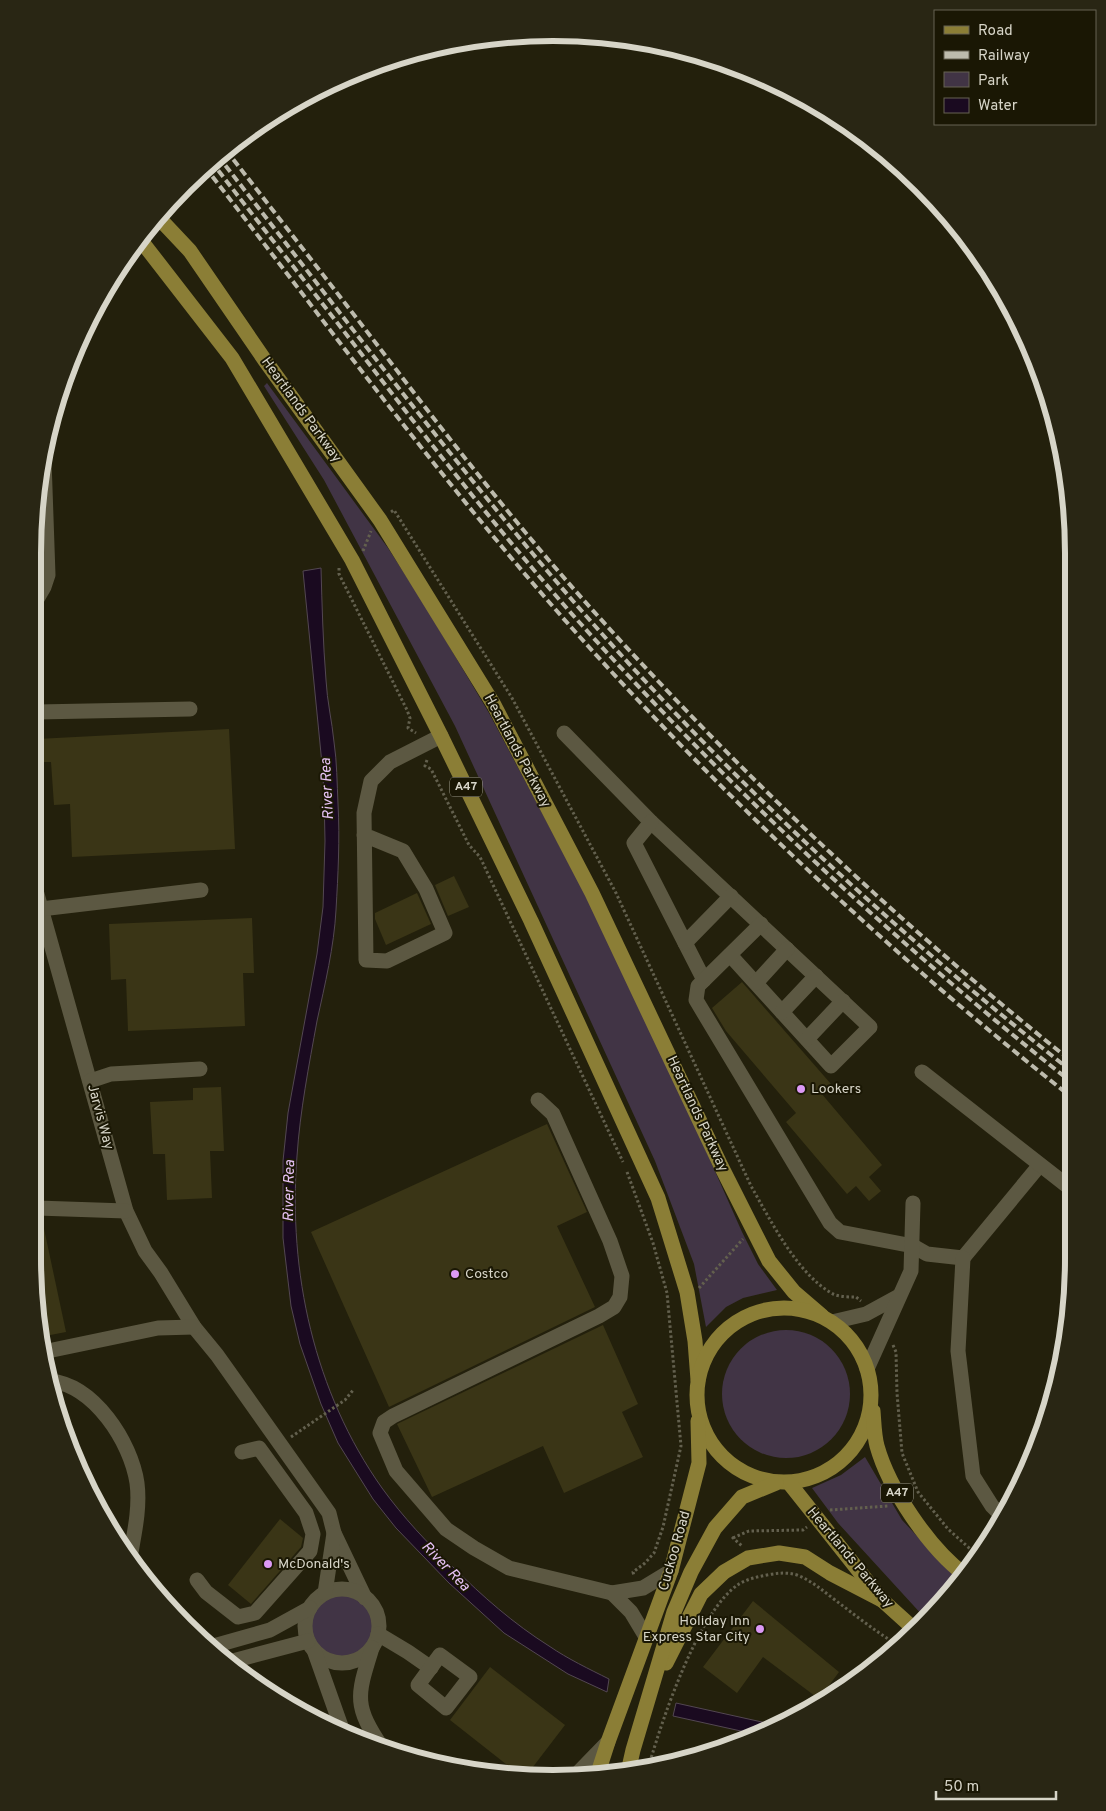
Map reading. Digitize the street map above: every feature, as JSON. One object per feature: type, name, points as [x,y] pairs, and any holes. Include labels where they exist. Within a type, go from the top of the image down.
[{"type":"main road","name":"Heartlands Parkway","points":[[163,222],[190,251],[264,359],[380,520],[498,713],[592,892],[721,1166],[769,1261],[794,1292],[827,1319]]},
{"type":"main road","name":"Heartlands Parkway","points":[[144,245],[232,358],[346,562],[531,920],[658,1198],[687,1292],[695,1341],[698,1380]]},
{"type":"main road","points":[[796,1308],[827,1319],[852,1339],[865,1362],[872,1389],[868,1420],[856,1445],[835,1467],[783,1483],[754,1477],[729,1464],[710,1442],[698,1407],[698,1380],[704,1360],[717,1339],[745,1317],[770,1309],[796,1308]]},
{"type":"main road","name":"A47","points":[[872,1389],[876,1444],[891,1485],[920,1529],[959,1570]]},
{"type":"main road","name":"Cuckoo Road","points":[[600,1767],[671,1571],[699,1463],[698,1407]]},
{"type":"main road","name":"Heartlands Parkway","points":[[783,1483],[882,1600],[909,1625]]},
{"type":"main road","name":"Cuckoo Road","points":[[630,1764],[674,1612],[691,1572],[715,1528],[742,1497],[783,1483]]},
{"type":"main road","points":[[650,1696],[700,1594],[724,1572],[748,1558],[779,1552],[805,1557],[830,1573],[882,1600]]},
{"type":"street","points":[[41,592],[48,575],[45,493]]},
{"type":"street","points":[[41,712],[190,709]]},
{"type":"street","points":[[564,733],[651,822],[870,1027],[832,1066],[730,955]]},
{"type":"street","points":[[364,835],[403,851],[426,889],[445,933],[387,961],[366,960],[364,835],[364,813],[371,781],[390,762],[436,739]]},
{"type":"street","points":[[651,822],[634,843],[704,980]]},
{"type":"street","points":[[41,902],[201,890]]},
{"type":"street","points":[[685,942],[731,896]]},
{"type":"street","name":"Jarvis Way","points":[[41,917],[44,940],[90,1081],[126,1211],[145,1251],[161,1273],[194,1327],[217,1356],[329,1513],[334,1533],[365,1598]]},
{"type":"street","points":[[761,924],[698,986],[696,1000],[830,1223],[840,1232],[913,1246],[927,1254],[963,1258]]},
{"type":"street","points":[[756,983],[788,949]]},
{"type":"street","points":[[782,1012],[816,976]]},
{"type":"street","points":[[807,1039],[843,1001]]},
{"type":"street","points":[[90,1081],[111,1074],[200,1069]]},
{"type":"street","points":[[922,1072],[1039,1166],[1065,1184]]},
{"type":"street","points":[[538,1100],[553,1114],[610,1241],[622,1276],[620,1297],[614,1307],[599,1316],[393,1416],[384,1422],[380,1433],[396,1472],[446,1529],[509,1568],[612,1593],[643,1588],[671,1571]]},
{"type":"street","points":[[997,1511],[973,1476],[958,1351],[963,1258],[1039,1166]]},
{"type":"street","points":[[867,1369],[911,1271],[913,1203]]},
{"type":"street","points":[[41,1208],[126,1211]]},
{"type":"street","points":[[827,1319],[866,1314],[899,1296]]},
{"type":"street","points":[[50,1351],[158,1328],[194,1327]]},
{"type":"street","points":[[57,1382],[61,1382],[92,1400],[116,1430],[128,1453],[137,1482],[137,1514],[132,1548]]},
{"type":"street","points":[[197,1580],[206,1592],[238,1617],[255,1613],[310,1551],[313,1534],[306,1513],[259,1448],[242,1452]]},
{"type":"street","points":[[325,1593],[334,1533]]},
{"type":"street","points":[[340,1723],[305,1628],[310,1608],[314,1602],[325,1593],[339,1589],[359,1594],[365,1598],[376,1614],[375,1640],[361,1681],[359,1699],[363,1714],[375,1738]]},
{"type":"street","points":[[612,1593],[631,1612],[646,1637]]},
{"type":"street","points":[[218,1645],[270,1630],[310,1608]]},
{"type":"street","points":[[311,1645],[324,1658],[344,1663],[357,1660],[375,1640]]},
{"type":"street","points":[[375,1640],[408,1652],[430,1668]]},
{"type":"street","points":[[237,1660],[311,1645]]},
{"type":"street","points":[[573,1769],[608,1742]]},
{"type":"path","points":[[638,1589],[633,1572],[654,1553],[662,1527],[680,1446],[667,1293],[653,1243],[628,1174],[480,858],[469,845],[431,769],[425,766],[436,739],[408,728],[410,718],[407,710],[339,574],[346,562],[363,553],[372,528],[394,510],[512,698],[616,894],[731,1144],[751,1186],[773,1225],[806,1273],[834,1294],[856,1297],[862,1301],[866,1314]]},
{"type":"path","points":[[667,1293],[687,1292],[702,1288],[743,1239],[754,1232]]},
{"type":"path","points":[[883,1336],[892,1344],[896,1352],[896,1393],[902,1453],[918,1492],[948,1529],[973,1551]]},
{"type":"path","points":[[307,1427],[345,1400],[354,1389]]},
{"type":"path","points":[[650,1760],[676,1686],[702,1631],[712,1613],[728,1593],[739,1584],[754,1577],[782,1572],[796,1575],[813,1582],[892,1641]]},
{"type":"green space","points":[[267,383],[388,548],[489,713],[585,894],[694,1124],[742,1232],[758,1264],[777,1290],[743,1298],[726,1307],[706,1327],[694,1264],[655,1161],[455,726],[324,480],[264,386]]},
{"type":"green space","points":[[786,1330],[810,1335],[831,1349],[845,1370],[850,1394],[845,1418],[831,1439],[810,1453],[786,1458],[762,1453],[741,1439],[727,1418],[722,1394],[727,1370],[741,1349],[762,1335]]},
{"type":"green space","points":[[865,1457],[902,1520],[954,1576],[921,1614],[838,1523],[812,1488],[841,1475]]},
{"type":"green space","points":[[341,1594],[359,1600],[367,1608],[373,1626],[367,1644],[359,1652],[341,1658],[323,1652],[315,1644],[309,1626],[315,1608],[323,1600]]},
{"type":"water","name":"River Rea","points":[[321,568],[323,638],[336,765],[339,844],[333,938],[305,1088],[297,1156],[295,1200],[297,1243],[302,1287],[311,1330],[323,1371],[339,1412],[358,1451],[398,1509],[443,1558],[511,1619],[556,1651],[609,1679],[607,1692],[568,1674],[504,1633],[449,1583],[396,1528],[373,1499],[338,1443],[321,1404],[300,1344],[291,1306],[283,1238],[283,1161],[288,1113],[317,954],[323,907],[324,793],[303,571]]},
{"type":"water","points":[[676,1703],[766,1723],[746,1732],[673,1716]]},
{"type":"building","points":[[229,729],[235,849],[72,857],[70,804],[54,805],[51,762],[41,762],[41,739]]},
{"type":"building","points":[[454,876],[469,907],[448,916],[435,885]]},
{"type":"building","points":[[417,893],[431,924],[386,945],[375,919],[375,913]]},
{"type":"building","points":[[252,918],[254,973],[243,973],[245,1026],[128,1031],[126,979],[111,980],[109,924]]},
{"type":"building","name":"Lookers","points":[[742,982],[831,1084],[821,1093],[882,1165],[869,1177],[881,1191],[869,1201],[856,1186],[847,1194],[786,1122],[796,1113],[726,1031],[712,1008]]},
{"type":"building","points":[[221,1087],[224,1151],[210,1151],[212,1198],[167,1200],[165,1154],[153,1154],[150,1102],[193,1100],[193,1088]]},
{"type":"building","name":"Costco","points":[[547,1124],[587,1212],[557,1226],[595,1307],[389,1407],[311,1232]]},
{"type":"building","points":[[41,1224],[43,1224],[66,1332],[48,1336],[42,1291]]},
{"type":"building","points":[[603,1325],[638,1404],[622,1412],[643,1457],[564,1493],[543,1446],[432,1497],[397,1424]]},
{"type":"building","name":"McDonald's","points":[[280,1519],[303,1538],[301,1547],[251,1604],[228,1585]]},
{"type":"building","name":"Holiday Inn Express Star City","points":[[753,1601],[839,1672],[824,1692],[816,1697],[763,1657],[737,1693],[703,1667]]},
{"type":"building","points":[[490,1667],[565,1725],[531,1769],[520,1769],[511,1768],[450,1720]]},
{"type":"railway","points":[[231,156],[489,488],[588,605],[644,666],[760,785],[880,899],[1006,1008],[1065,1056]]},
{"type":"railway","points":[[223,162],[396,385],[487,498],[580,609],[636,672],[694,733],[814,851],[940,963],[1065,1066]]},
{"type":"railway","points":[[216,168],[413,421],[491,518],[571,613],[629,676],[688,738],[810,858],[938,972],[1065,1077]]},
{"type":"railway","points":[[210,174],[381,396],[470,508],[516,564],[622,683],[743,808],[806,868],[936,985],[1065,1092]]},
{"type":"place","name":"Lookers","points":[[801,1089]]},
{"type":"place","name":"Costco","points":[[455,1274]]},
{"type":"place","name":"McDonald's","points":[[268,1564]]},
{"type":"place","name":"Holiday Inn Express Star City","points":[[760,1629]]}]
